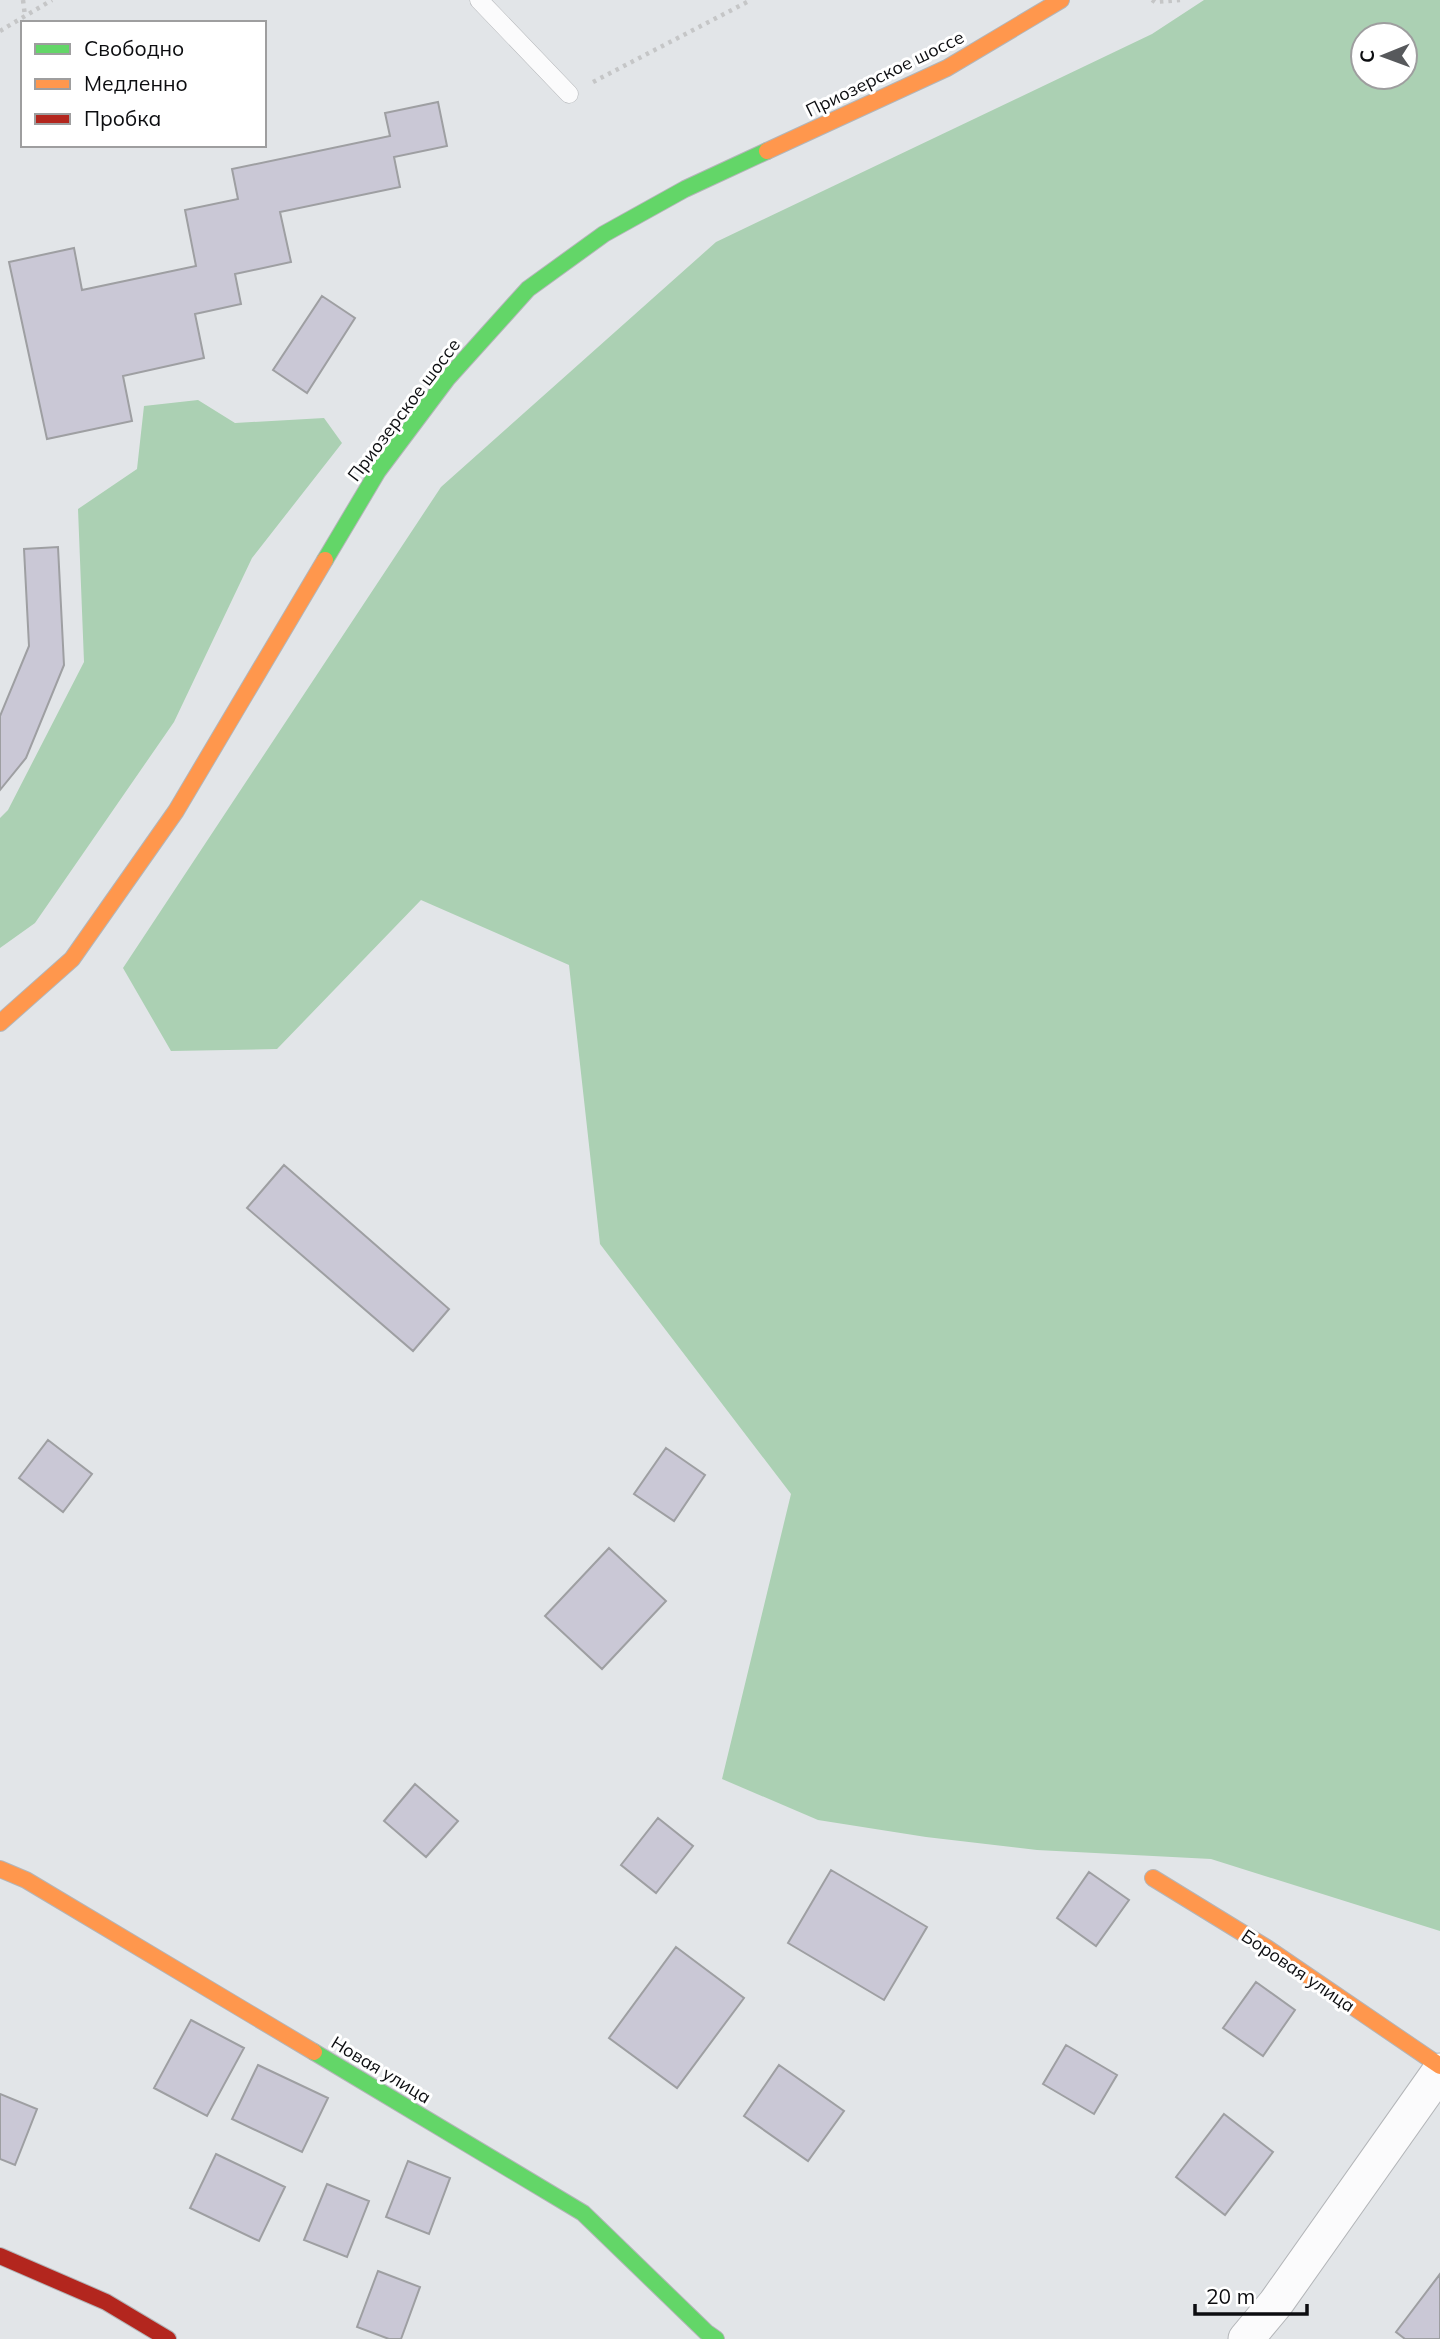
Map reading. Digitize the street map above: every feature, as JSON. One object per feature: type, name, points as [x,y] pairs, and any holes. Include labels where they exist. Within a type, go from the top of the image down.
[{"type":"main road","name":"Приозерское шоссе","points":[[0,1023],[72,959],[176,811],[378,471],[447,379],[528,289],[604,234],[685,189],[947,68],[1061,0]]},
{"type":"main road","name":"Новая улица","points":[[0,1869],[26,1880],[583,2213],[716,2339]]},
{"type":"main road","name":"Боровая улица","points":[[1153,1878],[1267,1948],[1440,2069]]},
{"type":"main road","points":[[0,2256],[106,2302],[168,2339]]},
{"type":"street","name":"Боровая улица","points":[[1246,2339],[1276,2303],[1440,2069]]},
{"type":"lane","points":[[479,0],[569,94]]},
{"type":"path","points":[[23,0],[24,16]]},
{"type":"path","points":[[0,31],[52,0]]},
{"type":"path","points":[[569,94],[751,0]]},
{"type":"path","points":[[1152,0],[1180,0]]},
{"type":"green space","points":[[1204,0],[1440,0],[1440,1931],[1211,1859],[1037,1850],[926,1837],[818,1820],[722,1779],[791,1494],[600,1244],[569,965],[421,900],[277,1049],[171,1051],[123,968],[441,487],[716,242],[1152,34]]},
{"type":"green space","points":[[198,400],[235,423],[324,418],[342,443],[252,558],[174,722],[35,923],[0,948],[0,818],[8,810],[84,662],[78,509],[137,469],[144,406]]},
{"type":"building","points":[[438,102],[447,146],[394,157],[400,187],[280,212],[291,262],[235,274],[241,304],[195,314],[204,358],[123,376],[132,421],[47,439],[9,262],[74,248],[82,290],[196,266],[185,210],[238,199],[232,169],[390,136],[385,113]]},
{"type":"building","points":[[322,296],[355,318],[307,393],[273,370]]},
{"type":"building","points":[[58,547],[64,665],[26,758],[0,790],[0,716],[29,646],[24,549]]},
{"type":"building","points":[[284,1165],[449,1309],[413,1351],[247,1208]]},
{"type":"building","points":[[48,1440],[92,1474],[63,1512],[19,1478]]},
{"type":"building","points":[[666,1448],[705,1475],[674,1521],[634,1494]]},
{"type":"building","points":[[609,1548],[666,1601],[602,1669],[545,1616]]},
{"type":"building","points":[[415,1784],[458,1821],[426,1857],[384,1821]]},
{"type":"building","points":[[658,1818],[693,1846],[656,1893],[621,1865]]},
{"type":"building","points":[[831,1870],[927,1927],[884,2000],[788,1943]]},
{"type":"building","points":[[1089,1872],[1129,1900],[1096,1946],[1057,1918]]},
{"type":"building","points":[[676,1947],[744,1998],[677,2088],[609,2038]]},
{"type":"building","points":[[1256,1982],[1295,2010],[1263,2056],[1223,2028]]},
{"type":"building","points":[[191,2020],[244,2048],[207,2116],[154,2088]]},
{"type":"building","points":[[1066,2045],[1117,2075],[1094,2114],[1043,2084]]},
{"type":"building","points":[[258,2065],[328,2098],[302,2152],[232,2119]]},
{"type":"building","points":[[779,2065],[844,2111],[808,2161],[744,2116]]},
{"type":"building","points":[[0,2094],[37,2109],[15,2165],[0,2159]]},
{"type":"building","points":[[1224,2114],[1273,2152],[1225,2215],[1176,2177]]},
{"type":"building","points":[[216,2154],[285,2187],[259,2241],[190,2208]]},
{"type":"building","points":[[408,2161],[450,2178],[429,2234],[386,2217]]},
{"type":"building","points":[[327,2184],[369,2201],[347,2257],[304,2240]]},
{"type":"building","points":[[378,2271],[420,2287],[401,2339],[389,2339],[357,2327]]},
{"type":"building","points":[[1440,2274],[1440,2339],[1405,2339],[1396,2332]]},
{"type":"traffic: fast","points":[[325,560],[378,471],[447,379],[528,289],[604,234],[685,189],[767,151]]},
{"type":"traffic: fast","points":[[314,2052],[583,2213],[716,2339]]},
{"type":"traffic: slow","points":[[767,151],[947,68],[1061,0]]},
{"type":"traffic: slow","points":[[0,1023],[72,959],[176,811],[325,560]]},
{"type":"traffic: slow","points":[[0,1869],[26,1880],[314,2052]]},
{"type":"traffic: slow","points":[[1153,1878],[1267,1948],[1440,2066]]},
{"type":"traffic: jam","points":[[0,2256],[106,2302],[168,2339]]}]
